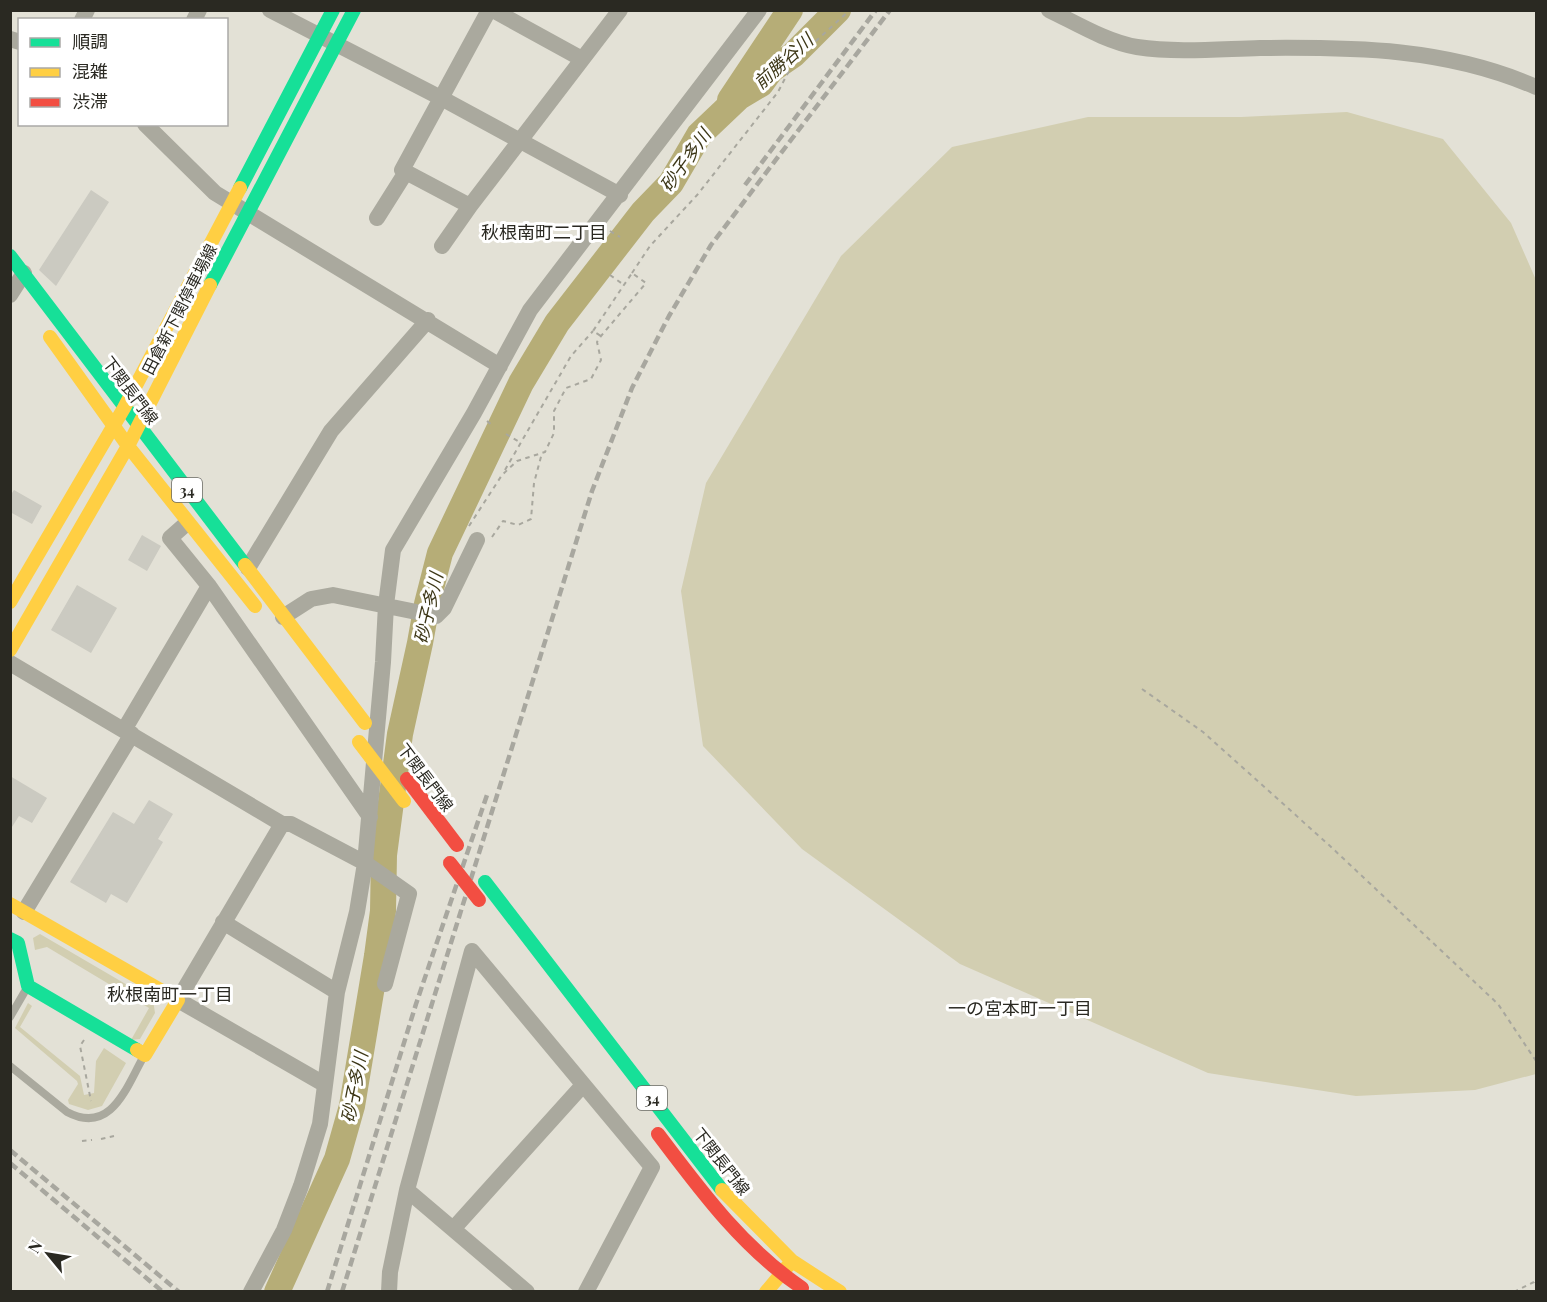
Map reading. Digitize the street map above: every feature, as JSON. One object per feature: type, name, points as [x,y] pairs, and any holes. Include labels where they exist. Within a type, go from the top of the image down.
[{"type":"main road","name":"田倉新下関停車場線","points":[[10,602],[124,408],[333,10]]},
{"type":"main road","name":"田倉新下関停車場線","points":[[10,650],[128,446],[248,210],[354,10]]},
{"type":"main road","name":"下関長門線","points":[[10,256],[16,288],[124,408],[386,751]]},
{"type":"main road","name":"下関長門線","points":[[41,325],[128,446],[266,621]]},
{"type":"main road","name":"下関長門線","points":[[355,738],[407,806]]},
{"type":"main road","name":"下関長門線","points":[[403,774],[460,850]]},
{"type":"main road","points":[[447,859],[482,905]]},
{"type":"main road","name":"下関長門線","points":[[482,877],[729,1198],[792,1261],[840,1292]]},
{"type":"main road","points":[[24,912],[178,1000],[145,1055],[28,986],[14,941],[26,928],[24,912]]},
{"type":"main road","name":"34","points":[[649,1123],[720,1216],[780,1274],[807,1292]]},
{"type":"main road","points":[[766,1292],[792,1261]]},
{"type":"street","points":[[270,10],[443,99],[620,195]]},
{"type":"street","points":[[470,206],[402,170],[491,10],[582,59]]},
{"type":"street","points":[[442,246],[620,10]]},
{"type":"street","points":[[251,1292],[284,1230],[302,1186],[320,1124],[337,992],[369,867],[370,817],[386,605],[393,550],[530,310],[759,10]]},
{"type":"street","points":[[1049,10],[1135,47],[1167,50],[1289,48],[1401,51],[1466,62],[1536,87]]},
{"type":"street","points":[[147,126],[215,193],[248,210],[500,366]]},
{"type":"street","points":[[377,218],[406,172]]},
{"type":"street","points":[[248,568],[332,431],[428,320]]},
{"type":"street","points":[[187,523],[170,538],[210,586],[370,817]]},
{"type":"street","points":[[283,617],[311,599],[333,595],[436,616],[444,608],[477,540]]},
{"type":"street","points":[[24,912],[210,586]]},
{"type":"street","points":[[10,663],[282,824],[291,824],[369,867],[409,894],[385,984]]},
{"type":"street","points":[[282,824],[178,1000],[324,1084]]},
{"type":"street","points":[[223,922],[337,992]]},
{"type":"street","points":[[389,1292],[390,1272],[407,1190],[472,951],[652,1167],[586,1292]]},
{"type":"street","points":[[454,1228],[583,1085]]},
{"type":"street","points":[[407,1190],[527,1292]]},
{"type":"lane","points":[[10,1017],[28,986]]},
{"type":"lane","points":[[10,1066],[67,1112],[89,1118],[103,1116],[118,1104],[145,1055]]},
{"type":"path","points":[[542,453],[534,483],[531,519],[518,525],[503,521],[490,540],[477,540],[469,526],[503,474],[571,356],[592,331],[650,246],[698,194],[778,92],[794,61],[850,10]]},
{"type":"path","points":[[503,474],[517,461],[545,452],[554,433],[554,411],[566,388],[591,379],[601,360],[597,342],[646,283],[632,273]]},
{"type":"path","points":[[610,274],[624,285]]},
{"type":"path","points":[[592,331],[601,336]]},
{"type":"path","points":[[506,434],[521,443]]},
{"type":"path","points":[[1142,689],[1203,732],[1329,845],[1498,1004],[1536,1061]]},
{"type":"path","points":[[85,1038],[80,1046],[91,1101]]},
{"type":"path","points":[[101,1138],[114,1136]]},
{"type":"path","points":[[82,1141],[92,1140]]},
{"type":"path","points":[[1514,1292],[1534,1282],[1536,1278]]},
{"type":"shaded area","points":[[1347,112],[1443,139],[1511,223],[1536,280],[1536,1074],[1475,1090],[1356,1096],[1208,1073],[960,964],[802,849],[703,746],[681,591],[706,483],[841,256],[952,147],[1088,117],[1241,117]]},
{"type":"shaded area","points":[[40,934],[153,1000],[155,1013],[140,1039],[131,1040],[149,1008],[47,947],[35,950],[33,938]]},
{"type":"shaded area","points":[[28,1003],[32,1006],[20,1027],[80,1076],[84,1095],[94,1093],[96,1061],[104,1048],[126,1063],[102,1106],[88,1110],[69,1104],[68,1100],[78,1084],[77,1081],[15,1028]]},
{"type":"building","points":[[91,190],[109,202],[56,286],[39,270]]},
{"type":"building","points":[[14,490],[42,506],[32,524],[10,512],[10,496]]},
{"type":"building","points":[[142,535],[161,546],[147,571],[128,560]]},
{"type":"building","points":[[77,585],[117,608],[91,653],[51,630]]},
{"type":"building","points":[[10,776],[47,798],[32,823],[19,816],[10,830]]},
{"type":"building","points":[[149,800],[173,814],[158,839],[163,842],[127,903],[111,894],[106,903],[70,882],[113,812],[134,824]]},
{"type":"waterway","name":"砂子多川","points":[[730,100],[790,10]]},
{"type":"waterway","name":"砂子多川","points":[[277,1292],[337,1159],[352,1106],[383,911],[384,855],[400,734],[440,553],[521,383],[557,323],[643,212],[671,183],[699,135],[739,97],[761,84],[771,70],[793,55],[838,10]]},
{"type":"railway","points":[[745,185],[876,10]]},
{"type":"railway","points":[[342,1292],[592,491],[632,388],[669,316],[711,245],[890,10]]},
{"type":"railway","points":[[327,1292],[416,1004],[488,792]]},
{"type":"railway","points":[[10,1150],[179,1292]]},
{"type":"railway","points":[[10,1163],[163,1292]]},
{"type":"traffic: fast","points":[[240,188],[333,10]]},
{"type":"traffic: fast","points":[[210,285],[354,10]]},
{"type":"traffic: fast","points":[[10,256],[245,565]]},
{"type":"traffic: fast","points":[[485,882],[722,1190]]},
{"type":"traffic: fast","points":[[10,939],[18,943],[28,986],[137,1050]]},
{"type":"traffic: slow","points":[[10,602],[124,408],[240,188]]},
{"type":"traffic: slow","points":[[10,650],[128,446],[210,285]]},
{"type":"traffic: slow","points":[[50,337],[128,446],[255,606]]},
{"type":"traffic: slow","points":[[245,565],[365,723]]},
{"type":"traffic: slow","points":[[359,742],[404,801]]},
{"type":"traffic: slow","points":[[10,904],[178,1000],[145,1055],[137,1050]]},
{"type":"traffic: slow","points":[[722,1190],[792,1261],[840,1292]]},
{"type":"traffic: slow","points":[[766,1292],[792,1261]]},
{"type":"traffic: jam","points":[[407,779],[457,845]]},
{"type":"traffic: jam","points":[[450,863],[479,900]]},
{"type":"traffic: jam","points":[[658,1134],[741,1236],[760,1255],[802,1288]]},
{"type":"district","name":"秋根南町二丁目","points":[[544,232]]},
{"type":"district","name":"秋根南町一丁目","points":[[170,994]]},
{"type":"district","name":"一の宮本町一丁目","points":[[1020,1008]]},
{"type":"water label","name":"前勝谷川","points":[[783,61]]}]
